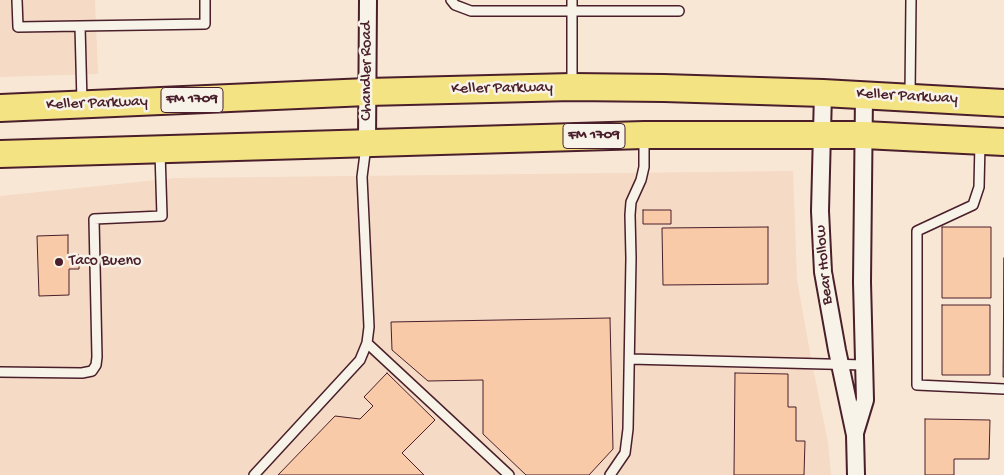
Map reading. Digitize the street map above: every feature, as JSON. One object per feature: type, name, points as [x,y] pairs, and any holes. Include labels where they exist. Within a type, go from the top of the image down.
[{"type":"main road","name":"Keller Parkway","points":[[0,108],[367,92],[572,87],[823,93],[1004,102]]},
{"type":"main road","name":"FM 1709","points":[[0,154],[644,135],[822,135],[992,142]]},
{"type":"street","name":"Chandler Road","points":[[367,142],[368,0]]},
{"type":"street","name":"Bear Hollow","points":[[823,93],[820,211],[823,272],[839,363],[855,435],[856,475]]},
{"type":"street","name":"Bear Hollow","points":[[855,435],[865,400],[862,282],[864,95]]},
{"type":"lane","points":[[17,0],[18,27],[205,24],[205,0]]},
{"type":"lane","points":[[451,0],[455,5],[471,11],[680,12]]},
{"type":"lane","points":[[572,0],[572,87]]},
{"type":"lane","points":[[910,98],[911,0]]},
{"type":"lane","points":[[80,26],[82,105]]},
{"type":"lane","points":[[610,475],[625,453],[628,429],[630,215],[631,202],[641,180],[644,166],[644,135]]},
{"type":"lane","points":[[254,475],[360,360],[367,343],[369,327],[362,177],[367,142]]},
{"type":"lane","points":[[992,142],[973,205],[918,231],[917,385],[1004,389]]},
{"type":"lane","points":[[0,372],[82,373],[92,371],[96,365],[97,357],[94,219],[162,216],[160,149]]},
{"type":"lane","points":[[367,343],[509,475]]},
{"type":"lane","points":[[630,359],[864,365]]},
{"type":"shaded area","points":[[0,0],[95,0],[98,74],[0,77]]},
{"type":"shaded area","points":[[793,171],[797,280],[828,442],[831,475],[0,475],[0,196],[176,178]]},
{"type":"building","points":[[643,210],[671,210],[671,224],[643,224]]},
{"type":"building","points":[[768,227],[768,284],[663,285],[662,228]]},
{"type":"building","points":[[942,227],[991,227],[991,298],[942,298]]},
{"type":"building","name":"Taco Bueno","points":[[68,235],[68,256],[79,255],[79,269],[69,269],[69,295],[39,296],[37,236]]},
{"type":"building","points":[[1004,258],[1004,377],[1003,377]]},
{"type":"building","points":[[942,305],[990,305],[990,375],[942,375]]},
{"type":"building","points":[[610,318],[613,449],[589,475],[526,475],[483,434],[483,380],[428,381],[392,350],[391,322]]},
{"type":"building","points":[[387,373],[435,420],[402,453],[424,475],[278,475],[335,416],[360,419],[373,406],[364,397]]},
{"type":"building","points":[[735,373],[788,374],[788,407],[796,407],[796,441],[805,441],[804,475],[734,475]]},
{"type":"building","points":[[925,419],[990,420],[989,459],[954,459],[954,475],[925,475]]},
{"type":"place","name":"Taco Bueno","points":[[59,262]]}]
